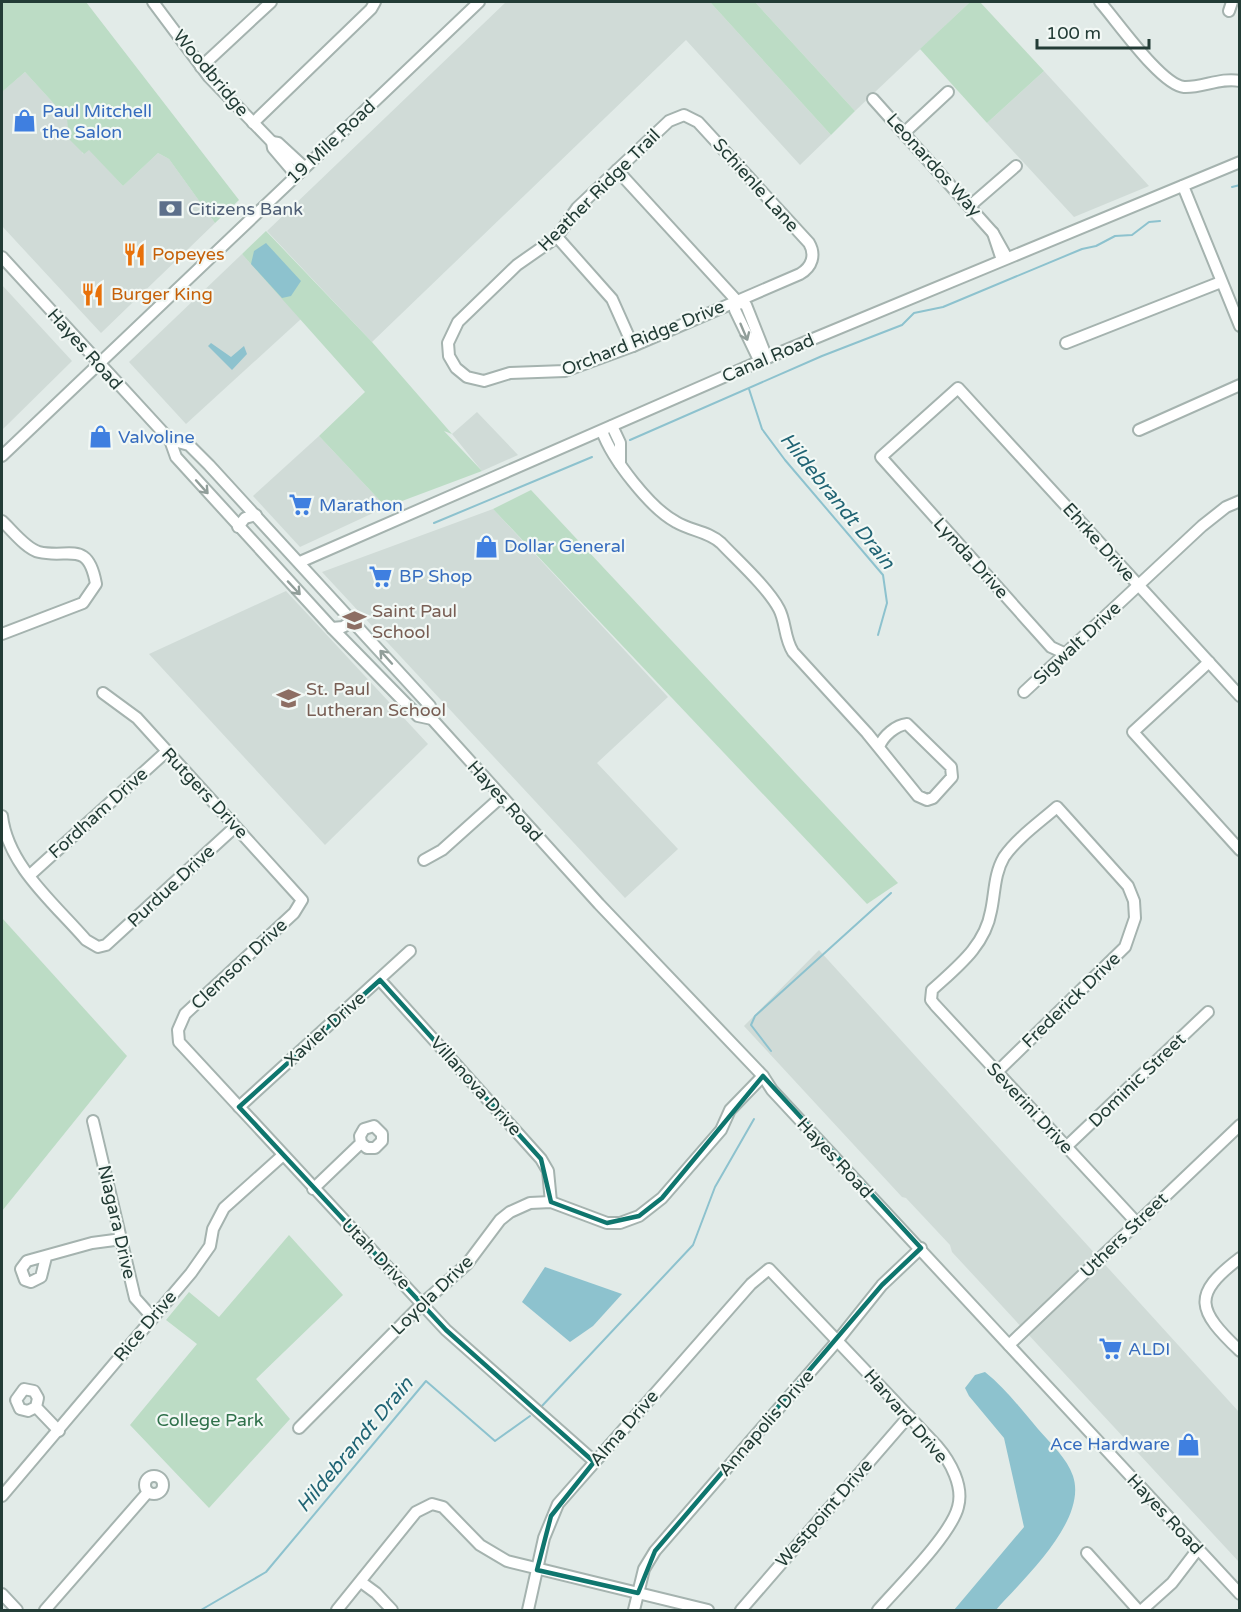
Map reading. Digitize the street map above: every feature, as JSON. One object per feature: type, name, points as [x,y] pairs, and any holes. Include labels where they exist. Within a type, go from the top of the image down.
[{"type":"street","points":[[201,68],[272,2]]},
{"type":"street","points":[[253,123],[371,9],[375,2]]},
{"type":"street","name":"19 Mile Road","points":[[2,456],[479,2]]},
{"type":"street","points":[[1100,2],[1158,71],[1171,82],[1185,87],[1239,81]]},
{"type":"street","name":"Woodbridge","points":[[157,3],[201,68],[272,142],[273,148],[300,171]]},
{"type":"street","points":[[905,132],[948,92]]},
{"type":"street","name":"Leonardos Way","points":[[873,99],[972,206],[993,233],[1005,259]]},
{"type":"street","name":"Heather Ridge Trail","points":[[448,349],[450,336],[458,322],[518,266],[557,237],[577,208],[669,121],[684,115]]},
{"type":"street","name":"Schienle Lane","points":[[684,115],[698,122],[809,243],[812,253],[810,265]]},
{"type":"street","name":"Canal Road","points":[[300,562],[764,360],[1239,162]]},
{"type":"street","points":[[972,206],[1016,166]]},
{"type":"street","points":[[617,170],[737,301],[746,305],[764,360]]},
{"type":"street","points":[[1183,186],[1239,326]]},
{"type":"street","points":[[557,237],[612,299],[633,346]]},
{"type":"street","name":"Hayes Road","points":[[2,257],[170,440],[176,457],[332,628],[418,716],[432,719]]},
{"type":"street","name":"Orchard Ridge Drive","points":[[448,349],[451,360],[459,372],[472,379],[484,381],[510,373],[559,373],[633,346],[800,274],[810,265]]},
{"type":"street","points":[[1066,344],[1221,282]]},
{"type":"street","points":[[1139,430],[1239,385]]},
{"type":"street","name":"Ehrke Drive","points":[[881,457],[958,388],[1239,696]]},
{"type":"street","points":[[607,429],[620,443],[620,464],[632,482],[670,519],[716,539],[771,598],[780,610],[787,640],[793,652],[879,747],[895,770],[921,798],[933,798],[952,777],[951,767],[907,724],[898,726],[883,739],[879,747]]},
{"type":"street","name":"Hayes Road","points":[[170,440],[189,445],[300,562],[430,706],[432,719],[500,798],[744,1059],[763,1076],[772,1090],[921,1248],[1239,1594]]},
{"type":"street","name":"Lynda Drive","points":[[881,457],[1051,647],[1065,653]]},
{"type":"street","name":"Sigwalt Drive","points":[[1024,692],[1202,526],[1226,507],[1239,501]]},
{"type":"street","points":[[238,527],[245,519],[256,515]]},
{"type":"street","points":[[2,521],[39,552],[76,552],[83,555],[94,572],[96,584],[83,603],[2,634]]},
{"type":"street","points":[[332,628],[343,627],[353,620]]},
{"type":"street","points":[[1209,662],[1133,732],[1239,850]]},
{"type":"street","name":"Rutgers Drive","points":[[103,693],[137,718],[302,900]]},
{"type":"street","name":"Fordham Drive","points":[[30,875],[166,752]]},
{"type":"street","points":[[424,860],[442,850],[500,798]]},
{"type":"street","name":"Severini Drive","points":[[1057,807],[1004,857],[995,884],[989,919],[982,937],[965,959],[932,990],[932,1000],[1137,1223]]},
{"type":"street","name":"Frederick Drive","points":[[997,1072],[1118,956],[1134,926],[1134,901],[1128,886],[1057,807]]},
{"type":"street","points":[[2,816],[14,855],[30,875]]},
{"type":"street","name":"Purdue Drive","points":[[30,875],[86,940],[98,947],[106,945],[235,827]]},
{"type":"street","name":"Clemson Drive","points":[[178,1030],[185,1014],[294,913],[302,900]]},
{"type":"street","name":"Xavier Drive","points":[[239,1107],[410,951]]},
{"type":"street","name":"Villanova Drive","points":[[380,980],[541,1159],[548,1172],[551,1202]]},
{"type":"street","name":"Dominic Street","points":[[1066,1147],[1208,1012]]},
{"type":"street","name":"Utah Drive","points":[[178,1030],[179,1042],[185,1052],[470,1353],[595,1462]]},
{"type":"street","name":"Loyola Drive","points":[[299,1428],[423,1304],[467,1264],[500,1220],[510,1212],[530,1203],[551,1202],[607,1223],[620,1223],[639,1216],[662,1198],[721,1130],[730,1110],[763,1076]]},
{"type":"street","name":"Niagara Drive","points":[[93,1121],[135,1298],[152,1317]]},
{"type":"street","name":"Uthers Street","points":[[1009,1345],[1239,1125]]},
{"type":"street","points":[[313,1189],[361,1143]]},
{"type":"street","name":"Rice Drive","points":[[2,1497],[210,1246],[213,1229],[224,1208],[282,1156]]},
{"type":"street","points":[[46,1257],[67,1249],[122,1239]]},
{"type":"street","name":"Annapolis Drive","points":[[634,1611],[644,1569],[655,1551],[838,1340],[882,1285],[921,1248]]},
{"type":"street","points":[[1239,1258],[1215,1276],[1205,1292],[1204,1300],[1212,1319],[1239,1351]]},
{"type":"street","name":"Harvard Drive","points":[[766,1270],[773,1271],[909,1416],[945,1456],[956,1479],[958,1507],[941,1536],[878,1611]]},
{"type":"street","name":"Alma Drive","points":[[528,1611],[551,1516],[595,1462],[751,1284],[766,1270]]},
{"type":"street","points":[[36,1407],[59,1431]]},
{"type":"street","name":"Westpoint Drive","points":[[741,1611],[909,1416]]},
{"type":"street","points":[[45,1611],[148,1492]]},
{"type":"street","points":[[337,1611],[416,1512],[427,1504],[443,1507],[488,1552],[507,1562],[708,1611]]},
{"type":"street","points":[[1142,1611],[1172,1583],[1198,1550]]},
{"type":"street","points":[[1087,1553],[1138,1611]]},
{"type":"street","points":[[361,1582],[376,1593],[392,1611]]},
{"type":"street","points":[[2,1594],[17,1611]]},
{"type":"highlighted area","points":[[380,980],[541,1159],[551,1202],[607,1223],[639,1216],[662,1198],[763,1076],[921,1248],[882,1285],[655,1551],[638,1593],[537,1570],[551,1516],[594,1462],[446,1330],[239,1107]]},
{"type":"shaded area","points":[[506,2],[710,2],[831,135],[800,165],[686,40],[372,342],[267,231]]},
{"type":"shaded area","points":[[755,2],[970,2],[855,111]]},
{"type":"shaded area","points":[[1044,71],[1149,186],[1074,217],[987,123]]},
{"type":"shaded area","points":[[25,72],[67,118],[83,154],[89,149],[123,186],[158,153],[169,159],[215,223],[101,333],[2,226],[2,92]]},
{"type":"shaded area","points":[[242,254],[301,319],[186,424],[129,362]]},
{"type":"shaded area","points":[[2,285],[72,361],[2,430]]},
{"type":"shaded area","points":[[477,412],[518,455],[482,471],[452,434]]},
{"type":"shaded area","points":[[319,436],[386,507],[300,547],[253,496]]},
{"type":"shaded area","points":[[493,509],[668,697],[597,763],[678,849],[625,898],[322,572]]},
{"type":"shaded area","name":"St. Paul Lutheran School","points":[[286,591],[428,744],[325,845],[149,654]]},
{"type":"shaded area","points":[[819,950],[1239,1412],[1239,1562],[952,1252],[950,1245],[906,1198],[902,1197],[744,1026]]},
{"type":"green space","points":[[2,2],[86,2],[239,200],[215,223],[169,159],[158,153],[123,186],[89,150],[84,154],[69,139],[67,118],[25,72],[2,92]]},
{"type":"green space","points":[[710,2],[755,2],[855,111],[831,135]]},
{"type":"green space","points":[[970,2],[980,2],[1044,71],[987,123],[920,49]]},
{"type":"green space","points":[[266,231],[372,342],[452,434],[444,431],[482,471],[386,507],[319,436],[365,392],[242,254]]},
{"type":"green space","points":[[531,490],[898,883],[867,904],[493,509]]},
{"type":"green space","points":[[2,918],[127,1056],[2,1211]]},
{"type":"green space","name":"College Park","points":[[289,1235],[343,1295],[256,1379],[290,1419],[209,1508],[130,1425],[197,1344],[166,1320],[189,1292],[219,1317]]},
{"type":"water","points":[[266,243],[301,281],[291,296],[282,298],[251,264],[254,251]]},
{"type":"water","points":[[211,343],[231,357],[244,346],[247,354],[232,370],[208,346]]},
{"type":"water","points":[[545,1267],[622,1294],[593,1326],[570,1342],[522,1302]]},
{"type":"water","points":[[985,1372],[1006,1392],[1062,1457],[1073,1476],[1075,1493],[1071,1512],[1050,1549],[996,1610],[954,1610],[1024,1527],[1004,1438],[965,1388],[975,1375]]},
{"type":"waterway","points":[[1232,187],[1240,185]]},
{"type":"waterway","points":[[630,440],[822,356],[902,325],[914,313],[943,307],[1082,249],[1096,246],[1115,236],[1132,235],[1149,222],[1160,221]]},
{"type":"waterway","name":"Hildebrandt Drain","points":[[749,389],[762,429],[785,460],[883,575],[887,603],[878,635]]},
{"type":"waterway","points":[[434,523],[592,457]]},
{"type":"waterway","name":"Hildebrandt Drain","points":[[771,1051],[751,1025],[755,1016],[891,893]]},
{"type":"waterway","name":"Hildebrandt Drain","points":[[541,1407],[693,1245],[715,1187],[754,1119]]},
{"type":"waterway","name":"Hildebrandt Drain","points":[[201,1610],[266,1572],[426,1381],[495,1441],[530,1416]]},
{"type":"place","name":"Paul Mitchell the Salon","points":[[24,121]]},
{"type":"place","name":"Citizens Bank","points":[[170,209]]},
{"type":"place","name":"Popeyes","points":[[134,254]]},
{"type":"place","name":"Burger King","points":[[93,294]]},
{"type":"place","name":"Valvoline","points":[[100,437]]},
{"type":"place","name":"Marathon","points":[[301,505]]},
{"type":"place","name":"Dollar General","points":[[486,546]]},
{"type":"place","name":"BP Shop","points":[[381,576]]},
{"type":"place","name":"Saint Paul School","points":[[354,621]]},
{"type":"place","name":"St. Paul Lutheran School","points":[[288,699]]},
{"type":"place","name":"ALDI","points":[[1110,1349]]},
{"type":"place","name":"Ace Hardware","points":[[1188,1444]]}]
